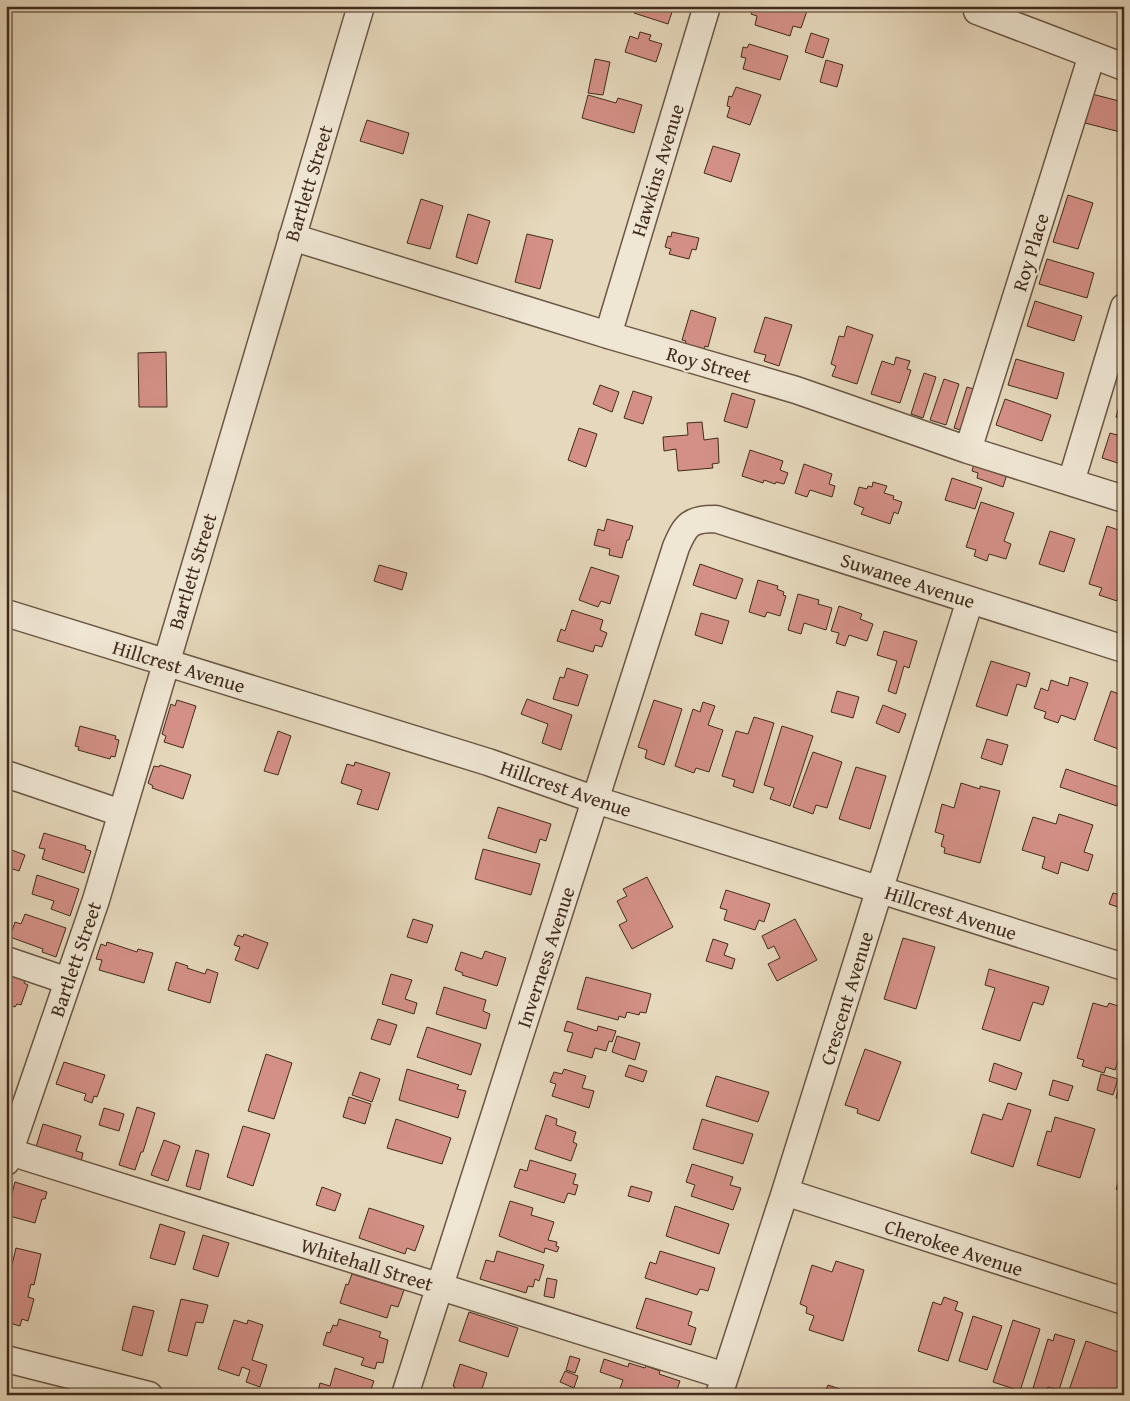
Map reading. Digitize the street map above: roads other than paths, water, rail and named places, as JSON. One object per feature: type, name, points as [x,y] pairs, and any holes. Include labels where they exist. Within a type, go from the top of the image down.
[{"type":"street","name":"Bartlett Street","points":[[8,1157],[96,900],[360,6]]},
{"type":"street","name":"Hawkins Avenue","points":[[608,335],[707,6]]},
{"type":"street","points":[[977,11],[1124,67]]},
{"type":"street","name":"Roy Place","points":[[968,450],[1092,55]]},
{"type":"street","name":"Roy Street","points":[[292,237],[608,335],[796,390],[968,450],[1124,499]]},
{"type":"street","points":[[1071,482],[1124,307]]},
{"type":"street","name":"Suwanee Avenue","points":[[691,522],[701,519],[716,519],[1124,649]]},
{"type":"street","name":"Inverness Avenue","points":[[405,1395],[676,547],[684,529],[691,522]]},
{"type":"street","name":"Crescent Avenue","points":[[722,1385],[785,1192],[970,600]]},
{"type":"street","name":"Hillcrest Avenue","points":[[6,613],[488,762],[596,800],[1124,967]]},
{"type":"street","points":[[6,774],[121,813]]},
{"type":"street","points":[[6,960],[68,981]]},
{"type":"street","name":"Whitehall Street","points":[[8,1157],[439,1286],[722,1385]]},
{"type":"street","name":"Cherokee Avenue","points":[[785,1192],[1124,1301]]},
{"type":"street","points":[[6,1359],[149,1395]]}]
